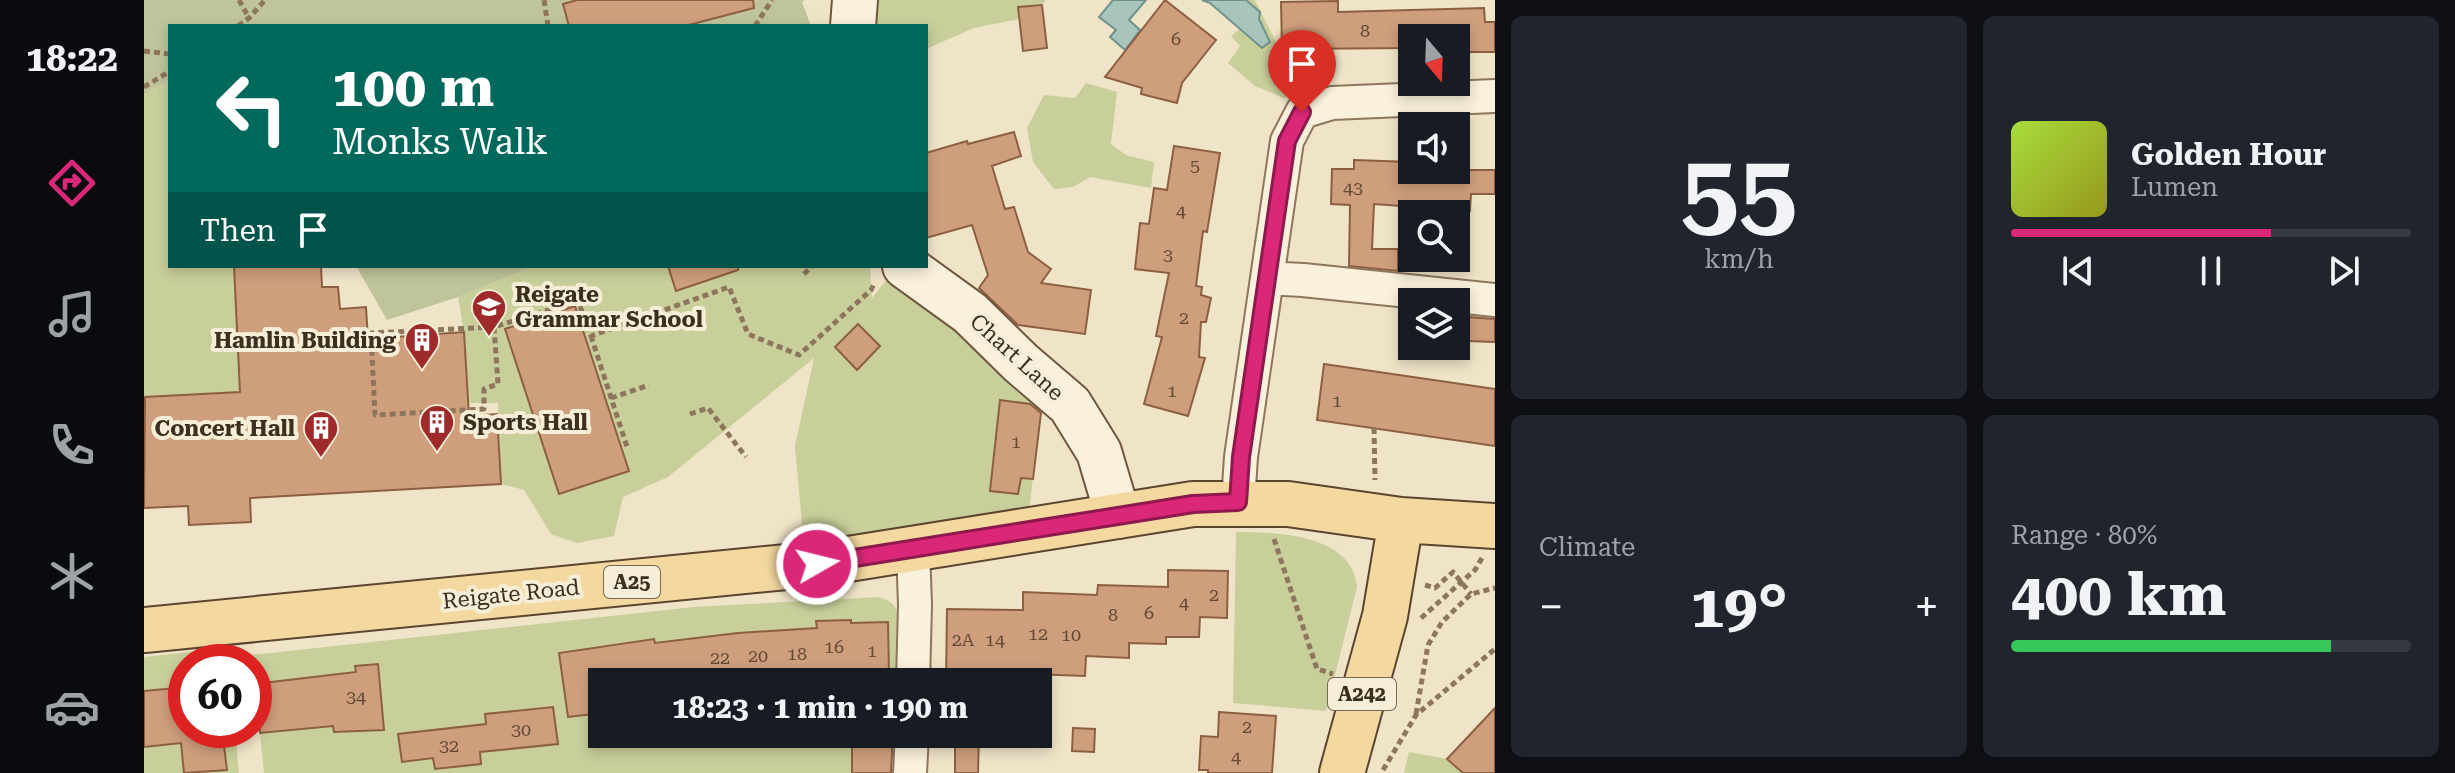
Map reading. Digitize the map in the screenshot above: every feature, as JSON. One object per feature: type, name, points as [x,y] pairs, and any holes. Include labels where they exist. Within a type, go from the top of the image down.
[{"type":"main road","name":"Reigate Road","points":[[144,630],[817,564],[1193,504],[1288,504],[1389,512]]},
{"type":"main road","name":"A25","points":[[1389,512],[1491,526]]},
{"type":"main road","name":"A242","points":[[1342,773],[1385,611],[1389,512]]},
{"type":"main road","points":[[1385,611],[1371,556],[1389,512]]},
{"type":"street","points":[[853,24],[855,0]]},
{"type":"street","points":[[1238,502],[1287,141],[1302,112],[1332,103],[1495,96]]},
{"type":"street","name":"Chart Lane","points":[[891,272],[970,313],[1070,405],[1099,452],[1118,516]]},
{"type":"street","points":[[1267,278],[1495,300]]},
{"type":"street","points":[[913,549],[913,668]]},
{"type":"street","points":[[910,773],[911,748]]},
{"type":"path","points":[[239,0],[249,18]]},
{"type":"path","points":[[241,24],[265,0]]},
{"type":"path","points":[[544,0],[548,24]]},
{"type":"path","points":[[756,24],[772,0]]},
{"type":"path","points":[[144,51],[168,54]]},
{"type":"path","points":[[144,87],[168,72]]},
{"type":"path","points":[[804,274],[810,268]]},
{"type":"path","points":[[591,336],[729,287],[748,334],[799,355],[891,272]]},
{"type":"path","points":[[494,327],[498,384],[484,389],[484,409],[375,415],[371,333],[494,327],[578,301],[628,450]]},
{"type":"path","points":[[611,398],[649,385]]},
{"type":"path","points":[[690,414],[708,408],[746,457]]},
{"type":"path","points":[[1374,428],[1374,479],[1389,512]]},
{"type":"path","points":[[1385,611],[1411,626],[1475,570],[1491,526]]},
{"type":"path","points":[[1271,532],[1317,669],[1324,673]]},
{"type":"path","points":[[1383,773],[1416,715],[1428,645],[1442,622],[1471,594],[1495,588]]},
{"type":"path","points":[[1416,715],[1495,649]]},
{"type":"green space","points":[[144,0],[805,0],[802,2],[810,24],[168,24],[168,80],[144,95]]},
{"type":"green space","points":[[866,0],[1046,0],[1042,5],[1018,7],[1019,19],[974,28],[928,48],[928,24],[863,24]]},
{"type":"green space","points":[[1246,0],[1255,0],[1300,90],[1284,98],[1255,86],[1228,63],[1240,46],[1231,36],[1240,29],[1261,47],[1260,12]]},
{"type":"green space","points":[[168,80],[168,268],[234,268],[239,370],[290,389],[144,415],[144,95]]},
{"type":"green space","points":[[1086,83],[1117,92],[1111,144],[1126,155],[1154,162],[1151,188],[1090,177],[1073,187],[1054,189],[1033,162],[1027,128],[1044,95],[1075,98]]},
{"type":"green space","points":[[357,268],[529,268],[458,297],[387,320]]},
{"type":"green space","points":[[529,268],[870,268],[872,298],[888,278],[965,331],[1041,405],[1029,513],[804,548],[795,446],[814,358],[668,477],[623,497],[614,536],[577,543],[551,534],[524,490],[501,484],[498,403],[469,403],[458,297]]},
{"type":"green space","points":[[1236,532],[1291,535],[1310,540],[1328,546],[1342,556],[1352,569],[1357,587],[1326,711],[1233,703]]},
{"type":"green space","points":[[880,597],[893,605],[899,616],[898,668],[588,668],[588,748],[852,748],[852,773],[264,773],[261,748],[272,748],[272,653],[694,607]]},
{"type":"green space","points":[[168,654],[168,748],[237,748],[239,773],[144,773],[144,657]]},
{"type":"green space","points":[[1409,752],[1447,759],[1463,773],[1404,773]]},
{"type":"water","points":[[1113,0],[1146,0],[1129,20],[1140,30],[1125,50],[1110,37],[1116,30],[1099,17]]},
{"type":"water","points":[[1202,0],[1246,0],[1260,12],[1259,19],[1270,42],[1262,48],[1210,3]]},
{"type":"building","points":[[577,0],[753,0],[754,8],[693,24],[568,24],[563,4]]},
{"type":"building","points":[[1165,0],[1216,40],[1182,83],[1177,103],[1141,94],[1142,88],[1105,77]]},
{"type":"building","points":[[1338,1],[1338,12],[1484,8],[1485,22],[1495,22],[1495,52],[1470,52],[1470,24],[1398,24],[1398,48],[1282,49],[1281,2]]},
{"type":"building","points":[[1042,5],[1047,48],[1023,51],[1018,7]]},
{"type":"building","points":[[1014,132],[1021,156],[992,166],[1005,209],[1014,207],[1028,252],[1051,269],[1041,283],[1091,290],[1085,334],[1018,325],[979,288],[988,275],[972,225],[928,237],[928,152],[967,141],[968,144]]},
{"type":"building","points":[[1174,146],[1220,153],[1207,232],[1203,231],[1196,286],[1202,287],[1201,295],[1211,298],[1206,322],[1201,322],[1199,357],[1205,358],[1188,416],[1144,404],[1162,337],[1156,336],[1169,273],[1135,269],[1140,223],[1149,224],[1154,188],[1167,190]]},
{"type":"building","points":[[1354,160],[1398,162],[1398,184],[1470,184],[1470,170],[1495,170],[1495,194],[1471,194],[1470,211],[1470,200],[1398,200],[1398,206],[1374,204],[1372,249],[1398,249],[1398,271],[1349,266],[1350,205],[1331,204],[1332,169],[1354,169]]},
{"type":"building","points":[[234,268],[321,268],[322,287],[338,287],[340,309],[366,307],[368,339],[464,332],[469,416],[497,414],[501,484],[250,498],[251,522],[189,525],[188,506],[144,508],[145,397],[240,392]]},
{"type":"building","points":[[669,268],[738,268],[738,270],[676,291]]},
{"type":"building","points":[[575,306],[629,471],[559,494],[505,329]]},
{"type":"building","points":[[1470,317],[1495,319],[1495,342],[1470,341]]},
{"type":"building","points":[[858,324],[880,346],[857,370],[835,347]]},
{"type":"building","points":[[1324,364],[1495,389],[1495,446],[1317,420]]},
{"type":"building","points":[[1000,400],[1030,404],[1041,413],[1033,479],[1021,478],[1018,494],[990,491]]},
{"type":"building","points":[[1168,570],[1228,571],[1227,618],[1200,617],[1199,637],[1166,637],[1166,644],[1129,643],[1129,658],[1086,656],[1085,676],[1052,675],[1052,668],[946,668],[947,609],[1023,610],[1023,592],[1097,595],[1098,585],[1168,587]]},
{"type":"building","points":[[816,621],[888,622],[889,668],[588,668],[588,715],[568,717],[559,653],[654,639],[655,643],[817,628]]},
{"type":"building","points":[[378,664],[384,730],[334,732],[333,726],[272,732],[272,682],[356,672],[355,666]]},
{"type":"building","points":[[168,689],[168,744],[144,747],[144,691]]},
{"type":"building","points":[[553,707],[558,744],[480,752],[481,764],[435,769],[433,758],[402,762],[398,734],[486,724],[485,714]]},
{"type":"building","points":[[1495,708],[1495,773],[1463,773],[1447,759]]},
{"type":"building","points":[[1219,712],[1276,716],[1272,773],[1208,773],[1208,770],[1199,770],[1201,736],[1218,737]]},
{"type":"building","points":[[1073,728],[1095,729],[1094,752],[1072,751]]},
{"type":"building","points":[[182,748],[224,748],[227,770],[184,773]]},
{"type":"building","points":[[852,748],[892,748],[891,773],[852,773]]},
{"type":"building","points":[[955,748],[979,748],[978,773],[955,773]]},
{"type":"place","name":"Reigate Grammar School","points":[[489,338]]},
{"type":"place","name":"Hamlin Building","points":[[422,371]]},
{"type":"place","name":"Sports Hall","points":[[437,453]]},
{"type":"place","name":"Concert Hall","points":[[321,459]]},
{"type":"route","points":[[817,564],[1193,504],[1238,502],[1241,457],[1287,141],[1302,112]]}]
